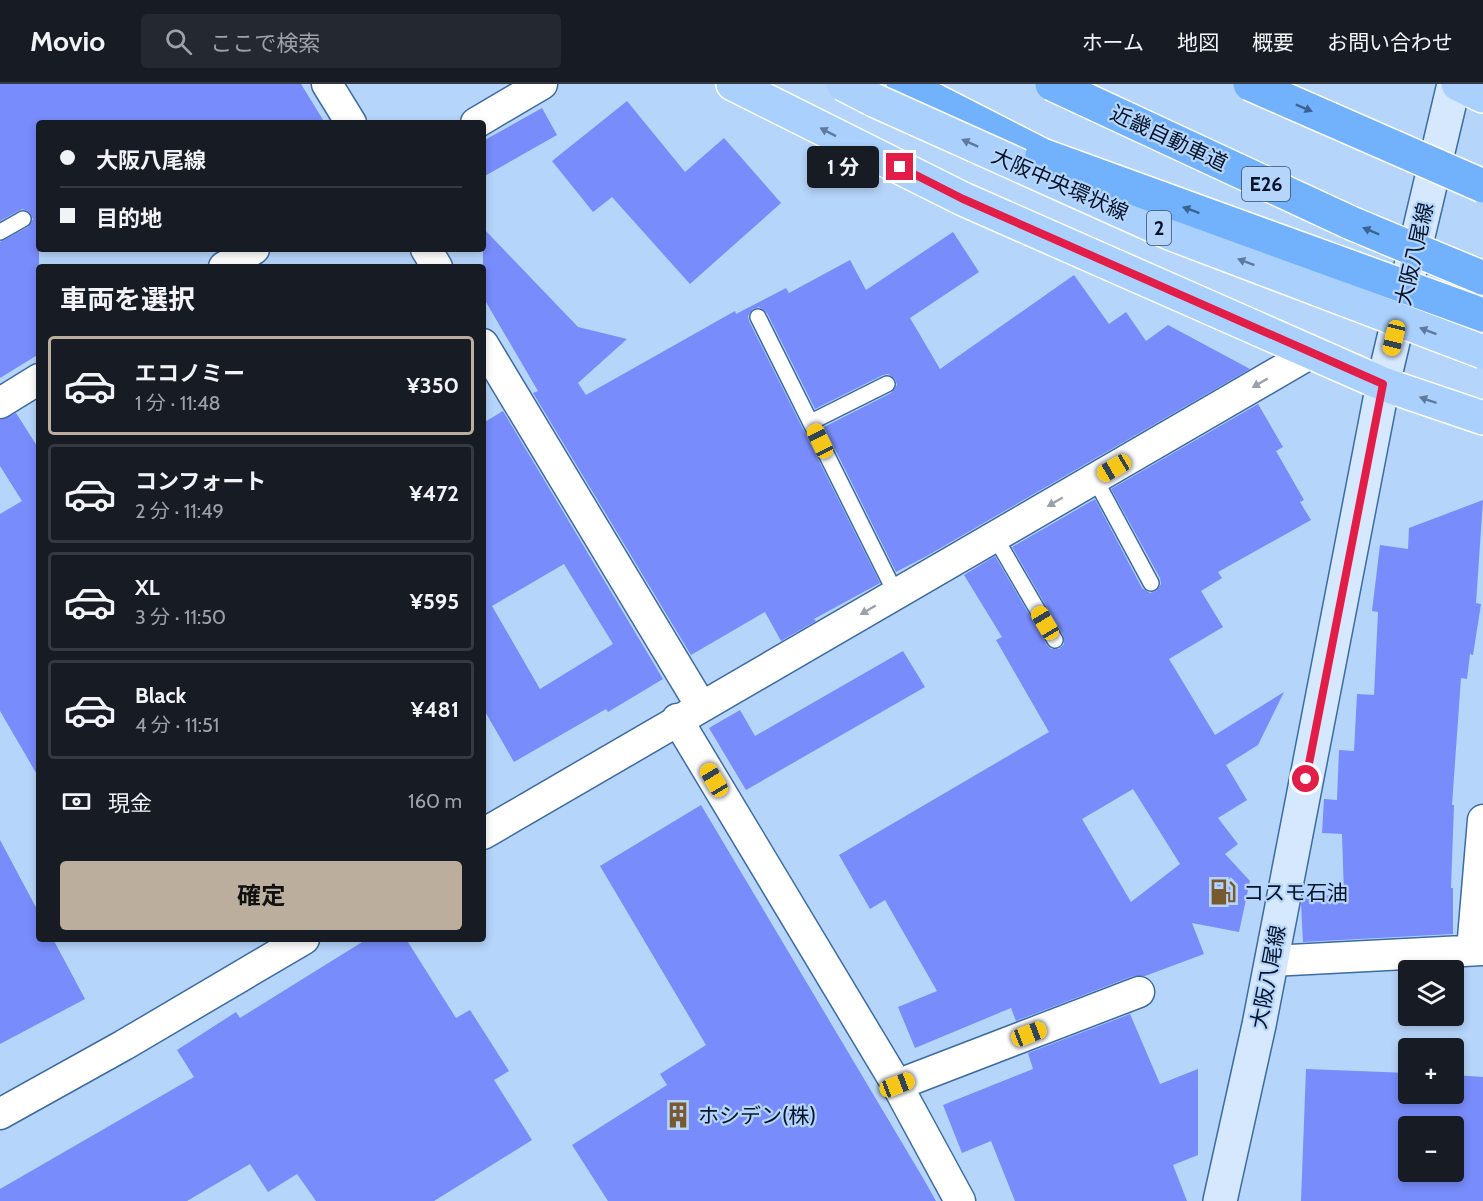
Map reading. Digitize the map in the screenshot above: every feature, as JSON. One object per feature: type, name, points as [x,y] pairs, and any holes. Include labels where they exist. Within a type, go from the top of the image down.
[{"type":"highway","points":[[903,84],[1042,155],[1483,315]]},
{"type":"highway","name":"近畿自動車道","points":[[1052,84],[1352,223],[1483,278]]},
{"type":"highway","points":[[1250,84],[1483,184]]},
{"type":"highway","points":[[1306,84],[1483,184]]},
{"type":"main road","points":[[733,84],[963,199],[1383,384],[1481,420]]},
{"type":"main road","name":"大阪中央環状線","points":[[843,84],[1172,234],[1483,352]]},
{"type":"main road","points":[[1456,84],[1483,96]]},
{"type":"main road","name":"大阪八尾線","points":[[1220,1201],[1259,1025],[1383,384],[1456,84]]},
{"type":"street","points":[[327,84],[349,120]]},
{"type":"street","points":[[481,120],[542,84]]},
{"type":"street","points":[[229,264],[249,252]]},
{"type":"street","points":[[486,349],[960,1201]]},
{"type":"street","points":[[486,832],[1311,353]]},
{"type":"street","points":[[0,403],[36,381]]},
{"type":"street","points":[[1271,961],[1477,950],[1483,820]]},
{"type":"street","points":[[0,1114],[124,1045],[299,942]]},
{"type":"street","points":[[897,1085],[1139,992]]},
{"type":"lane","points":[[0,232],[23,219]]},
{"type":"lane","points":[[758,317],[896,594]]},
{"type":"lane","points":[[811,422],[887,384]]},
{"type":"lane","points":[[1095,479],[1151,583]]},
{"type":"lane","points":[[995,537],[1055,640]]},
{"type":"building","points":[[0,84],[301,84],[323,120],[36,120],[36,252],[39,252],[39,264],[36,264],[36,356],[0,378],[0,242],[28,227],[33,219],[28,211],[22,209],[0,221]]},
{"type":"building","points":[[627,101],[685,172],[724,138],[781,203],[690,284],[612,197],[593,212],[552,161]]},
{"type":"building","points":[[542,108],[557,135],[486,175],[486,139]]},
{"type":"building","points":[[486,231],[578,327],[627,339],[578,383],[586,395],[735,311],[736,314],[786,288],[789,293],[850,260],[866,290],[953,232],[979,272],[910,318],[940,369],[1074,275],[1109,324],[1126,312],[1146,341],[1168,325],[1250,369],[896,572],[824,427],[891,393],[897,385],[895,379],[888,374],[883,375],[815,409],[767,313],[759,307],[753,309],[748,316],[749,321],[880,583],[814,619],[816,621],[781,641],[765,612],[691,655],[533,393],[538,391],[486,302],[486,264],[483,264],[483,252],[486,252]]},
{"type":"building","points":[[1258,404],[1283,447],[1276,451],[1304,500],[1300,502],[1311,520],[1218,572],[1222,578],[1201,591],[1223,627],[1169,659],[1215,735],[1284,692],[1258,745],[1226,765],[1247,800],[1218,818],[1238,844],[1225,854],[1250,881],[1239,932],[1192,923],[1204,954],[1145,976],[1133,976],[1016,1021],[1011,1008],[915,1048],[898,1007],[937,991],[885,900],[870,909],[839,855],[1049,732],[996,640],[1002,637],[964,575],[995,556],[1047,645],[1051,649],[1059,649],[1064,644],[1063,635],[1012,547],[1095,499],[1142,588],[1150,593],[1156,591],[1161,584],[1160,578],[1111,489]],"holes":[[[1133,789],[1180,864],[1131,902],[1082,819]]]},
{"type":"building","points":[[503,411],[663,679],[608,712],[606,709],[514,762],[486,713],[486,421]],"holes":[[[564,564],[613,644],[540,689],[492,606]]]},
{"type":"building","points":[[16,413],[36,444],[36,773],[0,711],[0,514],[22,501],[0,466],[0,420]]},
{"type":"building","points":[[1483,500],[1476,603],[1481,604],[1467,679],[1461,678],[1452,805],[1454,805],[1451,888],[1453,888],[1453,934],[1303,942],[1301,904],[1303,896],[1344,895],[1342,834],[1322,833],[1324,799],[1337,800],[1339,750],[1354,751],[1357,694],[1374,695],[1378,612],[1372,611],[1380,545],[1408,549],[1409,528]]},
{"type":"building","points":[[903,651],[925,687],[746,790],[709,728],[740,710],[755,736]]},
{"type":"building","points":[[701,805],[936,1201],[608,1201],[572,1145],[667,1085],[660,1074],[706,1045],[600,866]]},
{"type":"building","points":[[0,840],[36,907],[36,942],[55,942],[85,999],[0,1044]]},
{"type":"building","points":[[362,942],[408,942],[456,1018],[470,1010],[509,1071],[494,1080],[532,1140],[434,1201],[316,1201],[297,1174],[268,1192],[250,1164],[187,1201],[0,1201],[0,1189],[194,1077],[177,1050],[236,1012],[240,1018]]},
{"type":"building","points":[[1130,1014],[1160,1084],[1198,1069],[1198,1155],[1173,1165],[1187,1201],[1015,1201],[991,1141],[962,1153],[943,1105],[1033,1069],[1028,1053]]},
{"type":"building","points":[[1306,1069],[1398,1073],[1398,1104],[1464,1104],[1464,1076],[1483,1077],[1483,1201],[1301,1201]]},
{"type":"place","name":"コスモ石油","points":[[1223,892]]},
{"type":"place","name":"ホシデン(株)","points":[[678,1115]]},
{"type":"route","points":[[900,167],[963,199],[1383,384],[1306,779]]}]
